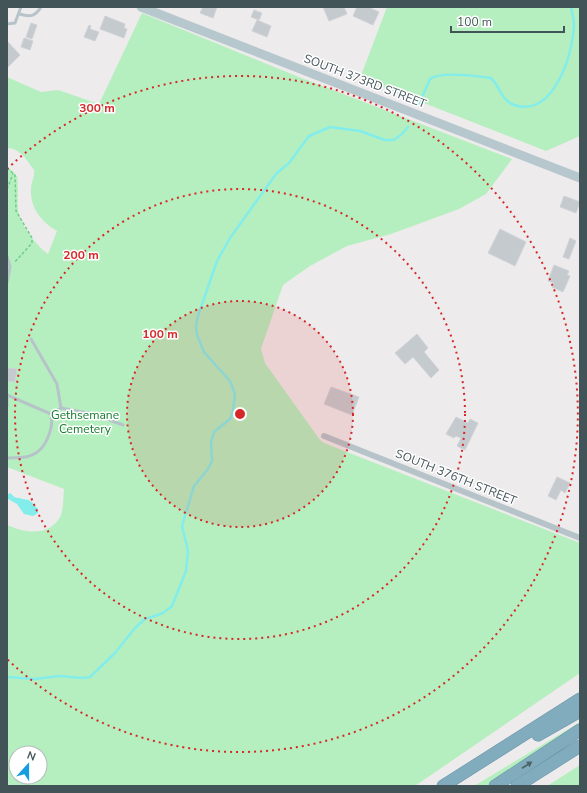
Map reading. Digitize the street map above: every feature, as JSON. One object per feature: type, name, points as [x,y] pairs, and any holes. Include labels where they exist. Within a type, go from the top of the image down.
[{"type":"highway","points":[[443,786],[580,699]]},
{"type":"highway","points":[[443,786],[462,781],[580,711]]},
{"type":"highway","points":[[495,786],[580,730]]},
{"type":"highway","points":[[517,786],[580,746]]},
{"type":"street","name":"SOUTH 373RD STREET","points":[[141,7],[580,178]]},
{"type":"street","name":"SOUTH 376TH STREET","points":[[324,436],[580,538]]},
{"type":"lane","points":[[7,24],[15,23],[21,7]]},
{"type":"lane","points":[[19,14],[33,16],[37,14],[41,7]]},
{"type":"lane","points":[[7,256],[10,267],[7,283]]},
{"type":"lane","points":[[32,339],[47,369],[55,380],[61,408]]},
{"type":"lane","points":[[7,406],[7,397],[51,414]]},
{"type":"lane","points":[[51,414],[61,408],[93,414],[123,425]]},
{"type":"lane","points":[[7,458],[29,456],[38,451],[45,442],[51,429],[53,421],[51,414]]},
{"type":"path","points":[[7,168],[13,174],[16,184],[16,211],[32,238],[32,243],[10,267]]},
{"type":"path","points":[[7,189],[13,174]]},
{"type":"green space","points":[[387,7],[580,7],[580,136],[546,151],[360,78]]},
{"type":"green space","name":"Gethsemane Cemetery","points":[[142,13],[299,77],[512,159],[486,194],[459,209],[391,234],[347,246],[310,266],[283,285],[261,349],[265,363],[320,440],[324,443],[580,543],[580,673],[415,786],[7,786],[7,525],[21,530],[36,532],[50,528],[60,517],[63,507],[64,489],[7,467],[7,166],[17,176],[19,216],[25,228],[34,240],[48,254],[57,231],[41,219],[32,202],[31,189],[34,170],[20,152],[7,148],[7,77],[41,92],[58,90],[99,104]]},
{"type":"green space","points":[[580,722],[580,724],[486,786],[474,786]]},
{"type":"green space","points":[[580,765],[580,786],[547,786]]},
{"type":"water","points":[[10,493],[15,498],[31,502],[38,509],[38,513],[33,516],[24,514],[17,504],[8,499],[7,495]]},
{"type":"building","points":[[203,7],[217,7],[213,18],[200,13]]},
{"type":"building","points":[[323,7],[344,7],[347,14],[329,21]]},
{"type":"building","points":[[357,7],[368,7],[379,12],[373,25],[353,16]]},
{"type":"building","points":[[254,10],[262,13],[259,20],[251,17]]},
{"type":"building","points":[[105,16],[125,24],[124,28],[127,29],[124,38],[100,29]]},
{"type":"building","points":[[257,20],[271,26],[267,37],[252,31]]},
{"type":"building","points":[[31,23],[37,25],[32,39],[26,37]]},
{"type":"building","points":[[89,25],[91,26],[90,29],[99,32],[95,41],[84,37]]},
{"type":"building","points":[[24,38],[33,41],[30,50],[21,47]]},
{"type":"building","points":[[7,41],[20,55],[7,68]]},
{"type":"building","points":[[564,196],[580,202],[576,213],[560,207]]},
{"type":"building","points":[[500,229],[526,242],[515,266],[488,253]]},
{"type":"building","points":[[570,238],[576,241],[569,259],[563,257]]},
{"type":"building","points":[[554,265],[569,271],[567,275],[570,276],[563,292],[552,287],[554,283],[548,281]]},
{"type":"building","points":[[417,334],[428,348],[424,352],[439,370],[431,378],[413,357],[405,364],[395,353]]},
{"type":"building","points":[[7,368],[17,369],[15,382],[7,381]]},
{"type":"building","points":[[331,387],[359,397],[352,415],[324,404]]},
{"type":"building","points":[[456,417],[468,423],[470,419],[478,423],[465,450],[457,446],[461,438],[456,436],[454,438],[446,434]]},
{"type":"building","points":[[557,477],[570,483],[565,493],[561,490],[556,500],[548,496]]},
{"type":"waterway","points":[[419,104],[430,79],[442,75],[468,75],[491,78],[506,100],[514,105],[528,106],[540,102],[550,93],[559,81],[570,52],[574,25],[571,7]]},
{"type":"waterway","points":[[7,677],[35,679],[59,676],[82,678],[90,677],[115,653],[135,628],[145,619],[163,613],[172,606],[186,571],[188,551],[182,526],[194,486],[208,469],[212,461],[211,442],[214,432],[230,419],[233,411],[235,394],[230,381],[204,352],[197,335],[196,325],[198,316],[217,261],[230,238],[276,174],[289,163],[309,136],[330,127],[360,131],[385,140],[394,140],[408,127]]}]
